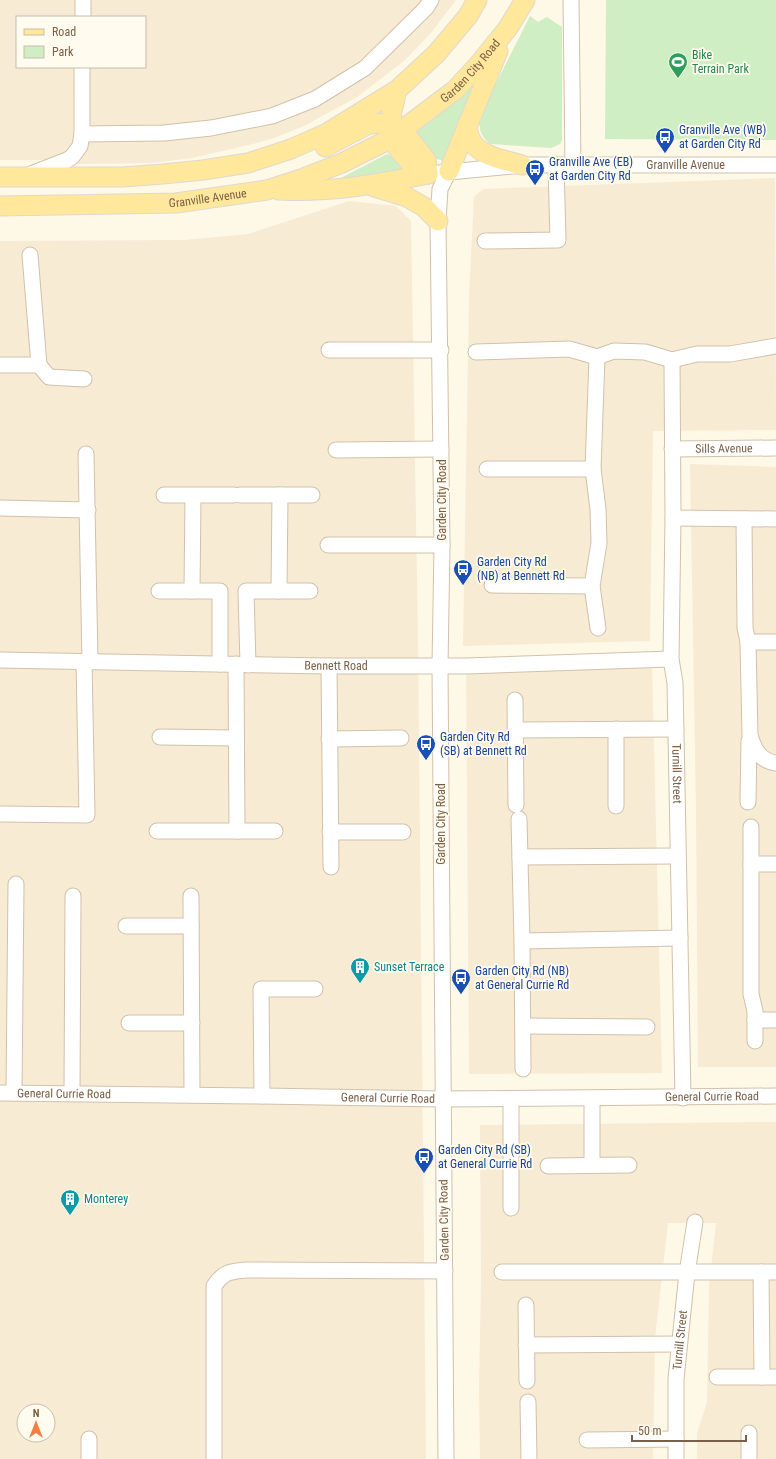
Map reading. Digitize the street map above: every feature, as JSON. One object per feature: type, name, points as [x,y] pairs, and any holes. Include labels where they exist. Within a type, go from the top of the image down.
[{"type":"main road","points":[[0,176],[123,177],[203,170],[248,163],[291,149],[327,133],[397,90],[436,54],[468,16],[477,0]]},
{"type":"main road","name":"Garden City Road","points":[[394,131],[454,90],[479,64],[508,28],[525,0]]},
{"type":"main road","points":[[449,171],[484,83],[508,28]]},
{"type":"main road","points":[[397,90],[394,131],[412,165],[434,182]]},
{"type":"main road","points":[[248,163],[273,167],[296,160],[348,136],[367,125],[378,123],[394,131]]},
{"type":"main road","points":[[467,125],[470,139],[476,147],[484,153],[522,165]]},
{"type":"main road","name":"Granville Avenue","points":[[0,206],[176,204],[267,190],[302,179],[342,163],[394,131]]},
{"type":"main road","points":[[267,190],[305,192],[367,185],[434,182]]},
{"type":"main road","points":[[367,185],[407,197],[424,206],[438,221]]},
{"type":"street","points":[[82,16],[83,0]]},
{"type":"street","points":[[82,134],[164,133],[211,128],[272,116],[315,99],[365,68],[426,8],[431,0]]},
{"type":"street","points":[[571,0],[573,165]]},
{"type":"street","points":[[25,176],[51,167],[72,157],[80,146],[82,134],[82,68]]},
{"type":"street","name":"Granville Avenue","points":[[434,182],[449,171],[522,165],[776,164]]},
{"type":"street","points":[[485,241],[558,240],[556,165]]},
{"type":"street","name":"Garden City Road","points":[[434,182],[438,221],[441,350],[442,545],[440,666],[446,1459]]},
{"type":"street","points":[[30,254],[39,365],[48,377],[84,379]]},
{"type":"street","points":[[476,352],[569,349],[597,357],[614,351],[645,352],[672,360],[698,354],[730,354],[776,346]]},
{"type":"street","points":[[329,350],[441,350]]},
{"type":"street","points":[[597,357],[593,469],[598,509],[599,543],[592,586],[598,628]]},
{"type":"street","name":"Turnill Street","points":[[672,360],[673,518],[671,659],[675,683],[683,1098]]},
{"type":"street","points":[[0,365],[39,365]]},
{"type":"street","name":"Sills Avenue","points":[[672,449],[776,448]]},
{"type":"street","points":[[336,450],[441,449]]},
{"type":"street","points":[[0,814],[87,815],[88,510],[86,454]]},
{"type":"street","points":[[488,469],[593,469]]},
{"type":"street","points":[[164,495],[312,495]]},
{"type":"street","points":[[279,591],[280,495]]},
{"type":"street","points":[[192,591],[193,496]]},
{"type":"street","points":[[0,508],[88,510]]},
{"type":"street","points":[[673,518],[776,519]]},
{"type":"street","points":[[744,519],[744,628],[748,642],[750,735],[748,802]]},
{"type":"street","points":[[328,545],[442,545]]},
{"type":"street","points":[[492,585],[592,586]]},
{"type":"street","points":[[159,591],[220,591],[220,664]]},
{"type":"street","points":[[237,831],[236,738],[246,591],[310,591]]},
{"type":"street","points":[[748,642],[776,642]]},
{"type":"street","name":"Bennett Road","points":[[0,660],[242,665],[440,666],[671,659]]},
{"type":"street","points":[[329,666],[331,867]]},
{"type":"street","points":[[515,700],[522,941],[523,1069]]},
{"type":"street","points":[[516,730],[676,728]]},
{"type":"street","points":[[616,729],[616,806]]},
{"type":"street","points":[[750,735],[754,750],[761,757],[776,763]]},
{"type":"street","points":[[160,737],[236,738]]},
{"type":"street","points":[[330,739],[401,738]]},
{"type":"street","points":[[751,827],[751,994],[756,1011],[755,1041]]},
{"type":"street","points":[[157,831],[275,831]]},
{"type":"street","points":[[330,832],[403,832]]},
{"type":"street","points":[[520,857],[678,856]]},
{"type":"street","points":[[751,864],[776,864]]},
{"type":"street","points":[[7,1093],[16,884]]},
{"type":"street","points":[[72,1093],[73,896]]},
{"type":"street","points":[[191,896],[192,1095]]},
{"type":"street","points":[[126,926],[191,926]]},
{"type":"street","points":[[522,941],[680,938]]},
{"type":"street","points":[[262,1096],[261,989],[315,989]]},
{"type":"street","points":[[756,1020],[776,1020]]},
{"type":"street","points":[[128,1023],[192,1023]]},
{"type":"street","points":[[523,1026],[647,1027]]},
{"type":"street","name":"General Currie Road","points":[[7,1093],[443,1099],[776,1096]]},
{"type":"street","points":[[592,1098],[592,1166]]},
{"type":"street","points":[[511,1208],[512,1099]]},
{"type":"street","points":[[548,1166],[629,1165]]},
{"type":"street","name":"Turnill Street","points":[[676,1459],[676,1379],[687,1272],[695,1222]]},
{"type":"street","points":[[214,1459],[214,1286],[220,1277],[230,1272],[246,1270],[445,1270]]},
{"type":"street","points":[[502,1272],[776,1272]]},
{"type":"street","points":[[717,1377],[769,1377],[761,1272]]},
{"type":"street","points":[[526,1305],[527,1381]]},
{"type":"street","points":[[526,1345],[679,1344]]},
{"type":"street","points":[[528,1402],[529,1459]]},
{"type":"street","points":[[749,1433],[749,1459]]},
{"type":"street","points":[[586,1440],[676,1439]]},
{"type":"street","points":[[89,1440],[90,1459]]},
{"type":"shaded area","points":[[0,0],[75,0],[75,16],[16,16],[16,68],[74,68],[73,144],[71,149],[54,160],[0,160]]},
{"type":"shaded area","points":[[88,0],[456,0],[431,33],[404,61],[357,97],[304,126],[257,143],[192,158],[152,163],[76,163],[87,68],[146,68],[146,16],[87,16]]},
{"type":"shaded area","points":[[775,178],[776,430],[653,431],[650,641],[463,646],[469,296],[474,197],[483,189]]},
{"type":"shaded area","points":[[349,201],[396,206],[411,221],[418,641],[426,1459],[0,1459],[0,241],[185,240],[248,234]]},
{"type":"shaded area","points":[[690,464],[776,467],[776,1067],[698,1067],[696,810]]},
{"type":"shaded area","points":[[466,664],[652,664],[662,1073],[469,1074]]},
{"type":"shaded area","points":[[776,1122],[776,1459],[697,1459],[697,1433],[707,1402],[709,1286],[716,1223],[668,1223],[655,1338],[653,1459],[480,1459],[480,1125]]},
{"type":"green space","name":"Bike Terrain Park","points":[[606,0],[776,0],[776,140],[605,139]]},
{"type":"green space","points":[[530,16],[538,22],[547,17],[562,27],[562,140],[560,144],[551,148],[490,144],[481,132],[479,117]]},
{"type":"green space","points":[[473,84],[475,85],[444,161],[433,158],[414,134],[454,103]]},
{"type":"green space","points":[[387,154],[395,159],[404,171],[337,180]]},
{"type":"place","name":"Bike Terrain Park","points":[[678,79]]},
{"type":"place","name":"Granville Ave (WB) at Garden City Rd","points":[[665,154]]},
{"type":"place","name":"Granville Ave (EB) at Garden City Rd","points":[[535,186]]},
{"type":"place","name":"Garden City Rd (NB) at Bennett Rd","points":[[463,586]]},
{"type":"place","name":"Garden City Rd (SB) at Bennett Rd","points":[[426,761]]},
{"type":"place","name":"Sunset Terrace","points":[[360,984]]},
{"type":"place","name":"Garden City Rd (NB) at General Currie Rd","points":[[461,995]]},
{"type":"place","name":"Garden City Rd (SB) at General Currie Rd","points":[[424,1174]]},
{"type":"place","name":"Monterey","points":[[70,1216]]}]
